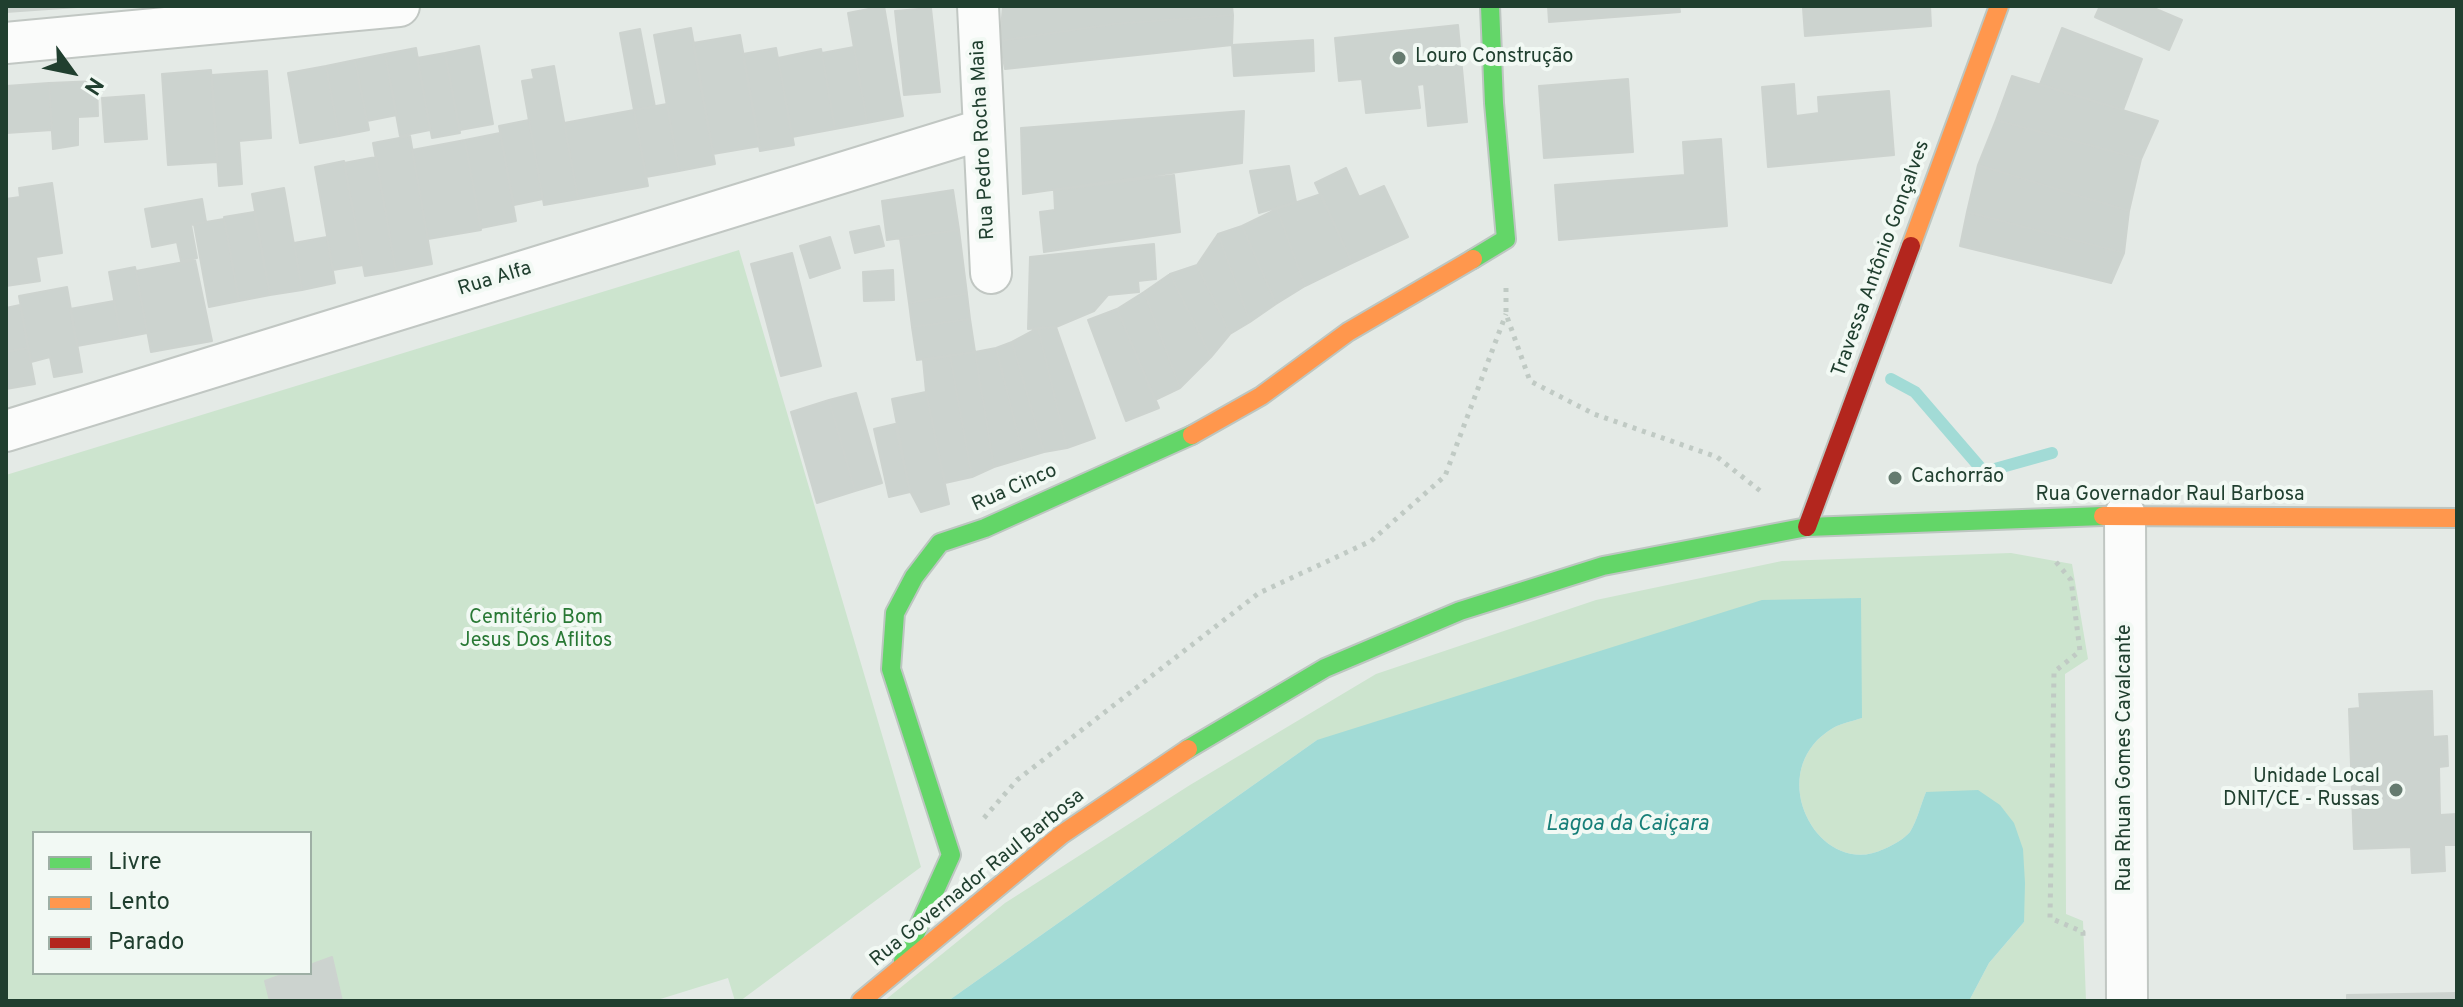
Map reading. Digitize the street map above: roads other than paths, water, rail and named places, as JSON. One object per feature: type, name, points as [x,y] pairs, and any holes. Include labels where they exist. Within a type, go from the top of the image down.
[{"type":"street","points":[[6,43],[399,6]]},
{"type":"street","name":"Rua Pedro Rocha Maia","points":[[978,6],[991,273]]},
{"type":"street","name":"Rua Cinco","points":[[898,972],[951,855],[891,669],[895,613],[914,577],[940,543],[985,528],[1204,429],[1261,396],[1348,332],[1506,239],[1490,6]]},
{"type":"street","name":"Travessa Antônio Gonçalves","points":[[1807,527],[1999,6]]},
{"type":"street","name":"Rua Alfa","points":[[6,431],[984,129]]},
{"type":"street","name":"Rua Governador Raul Barbosa","points":[[861,1001],[1061,835],[1211,734],[1325,668],[1460,611],[1603,566],[1807,527],[2125,515],[2457,518]]},
{"type":"street","name":"Rua Rhuan Gomes Cavalcante","points":[[2125,515],[2127,1001]]},
{"type":"water","name":"Lagoa da Caiçara","points":[[1861,598],[1862,718],[1833,728],[1812,747],[1801,770],[1800,794],[1807,817],[1820,836],[1838,850],[1860,855],[1884,849],[1908,835],[1926,792],[1978,790],[2000,805],[2014,823],[2023,849],[2024,922],[1989,963],[1969,1001],[948,1001],[1317,740],[1762,600]]},
{"type":"waterway","points":[[1891,379],[1915,392],[1984,472],[2052,453]]},
{"type":"place","name":"Louro Construção","points":[[1399,58]]},
{"type":"place","name":"Cachorrão","points":[[1895,478]]},
{"type":"place","name":"Unidade Local DNIT/CE - Russas","points":[[2396,790]]},
{"type":"park label","name":"Cemitério Bom Jesus Dos Aflitos","points":[[536,630]]}]
